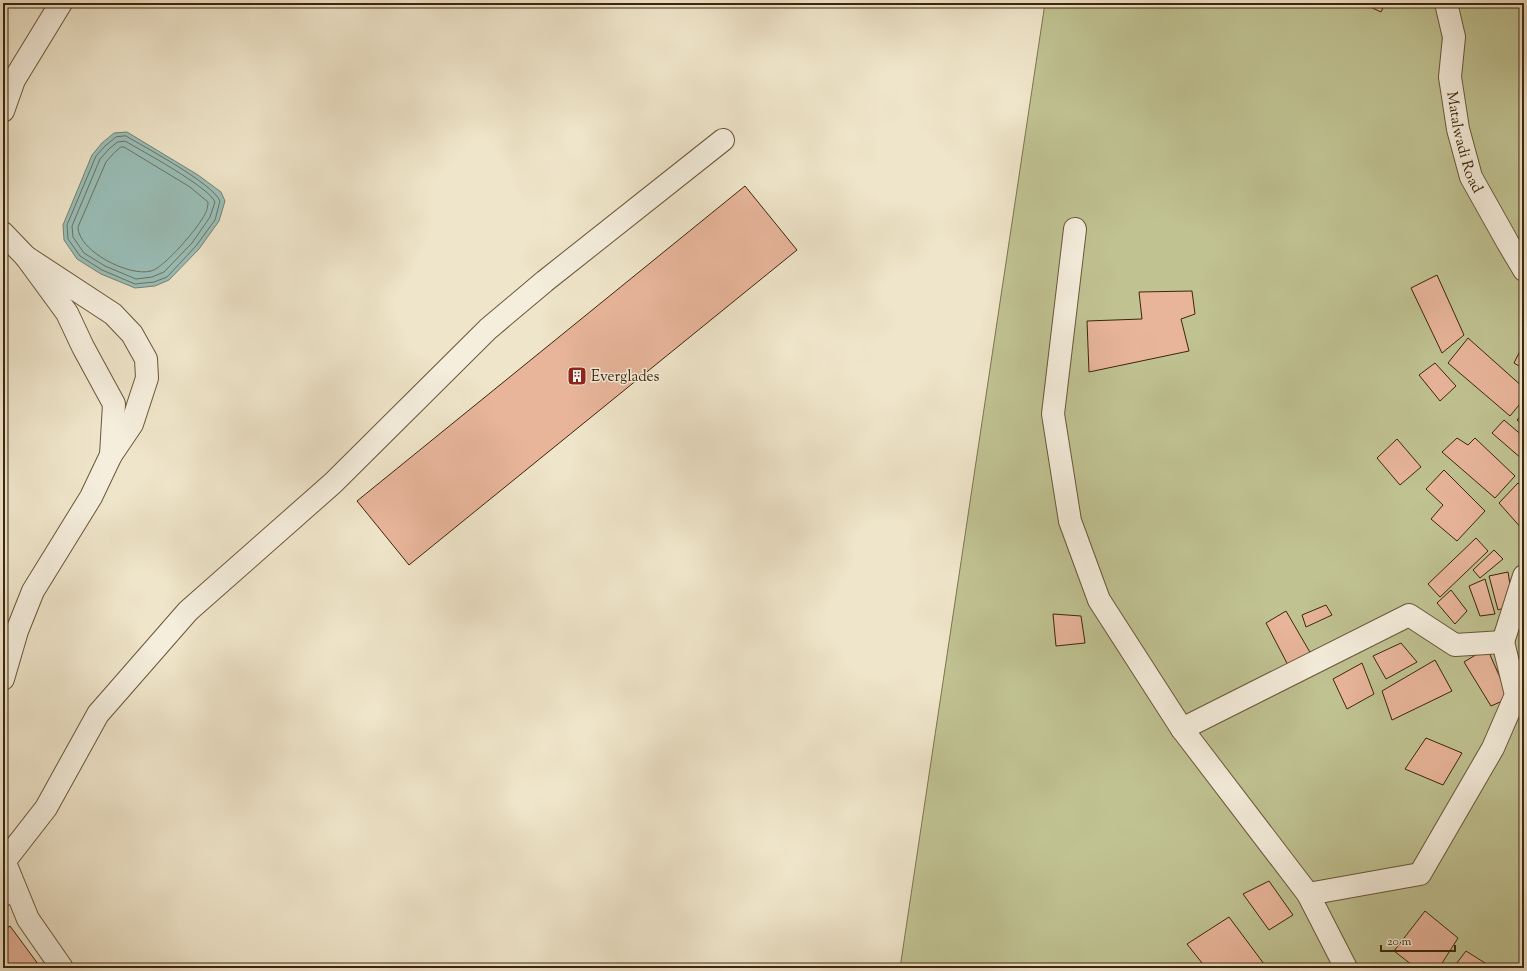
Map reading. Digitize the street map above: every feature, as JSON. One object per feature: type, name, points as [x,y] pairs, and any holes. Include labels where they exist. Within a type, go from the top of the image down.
[{"type":"street","points":[[3,111],[14,80],[61,3]]},
{"type":"street","name":"Matalwadi Road","points":[[1446,3],[1454,37],[1450,77],[1458,129],[1471,177],[1524,270]]},
{"type":"street","points":[[62,968],[10,896],[3,860],[46,808],[98,714],[188,611],[333,484],[488,329],[545,280],[723,140]]},
{"type":"street","points":[[1075,229],[1053,414],[1070,521],[1099,600],[1182,729],[1308,894],[1346,968]]},
{"type":"street","points":[[3,233],[26,257],[67,313],[83,347],[114,404],[111,454]]},
{"type":"street","points":[[3,679],[17,631],[33,592],[91,497],[111,454],[132,424],[147,378],[146,359],[132,334],[113,314],[26,257]]},
{"type":"street","points":[[1308,894],[1420,874],[1493,748],[1516,694],[1503,642],[1524,576]]},
{"type":"street","points":[[1182,729],[1409,615],[1455,645],[1503,642]]},
{"type":"green space","points":[[1045,3],[1524,3],[1524,968],[900,968]]},
{"type":"water","points":[[127,132],[198,175],[221,192],[225,201],[219,221],[199,249],[169,280],[155,286],[135,288],[101,274],[77,259],[64,240],[63,225],[92,155],[102,143],[114,133]]},
{"type":"building","points":[[1362,3],[1385,3],[1381,12]]},
{"type":"building","name":"Everglades","points":[[745,186],[797,250],[409,565],[357,501]]},
{"type":"building","points":[[1437,275],[1464,335],[1442,353],[1411,288]]},
{"type":"building","points":[[1192,291],[1195,314],[1181,319],[1189,351],[1089,372],[1087,321],[1142,319],[1139,292]]},
{"type":"building","points":[[1468,338],[1524,388],[1524,399],[1510,416],[1448,363]]},
{"type":"building","points":[[1524,343],[1524,369],[1514,363]]},
{"type":"building","points":[[1435,363],[1456,386],[1440,401],[1419,375]]},
{"type":"building","points":[[1524,412],[1524,425],[1517,420]]},
{"type":"building","points":[[1504,420],[1524,437],[1524,457],[1522,459],[1492,433]]},
{"type":"building","points":[[1457,438],[1468,445],[1475,438],[1515,476],[1495,498],[1442,452]]},
{"type":"building","points":[[1397,439],[1421,467],[1400,485],[1377,458]]},
{"type":"building","points":[[1444,470],[1485,511],[1457,541],[1431,519],[1443,505],[1426,489]]},
{"type":"building","points":[[1518,483],[1524,488],[1523,530],[1499,503]]},
{"type":"building","points":[[1476,538],[1488,551],[1440,597],[1428,584]]},
{"type":"building","points":[[1494,550],[1503,559],[1480,578],[1473,570]]},
{"type":"building","points":[[1508,572],[1513,604],[1498,610],[1489,576]]},
{"type":"building","points":[[1485,579],[1495,614],[1480,616],[1469,586]]},
{"type":"building","points":[[1451,590],[1467,611],[1455,624],[1437,603]]},
{"type":"building","points":[[1326,605],[1332,615],[1306,627],[1302,615]]},
{"type":"building","points":[[1286,611],[1311,654],[1289,667],[1266,623]]},
{"type":"building","points":[[1053,614],[1081,616],[1085,643],[1056,646]]},
{"type":"building","points":[[1401,643],[1417,662],[1386,679],[1373,656]]},
{"type":"building","points":[[1487,648],[1509,698],[1491,706],[1464,662]]},
{"type":"building","points":[[1435,660],[1452,691],[1392,720],[1382,691]]},
{"type":"building","points":[[1362,663],[1374,694],[1347,709],[1333,679]]},
{"type":"building","points":[[1426,738],[1462,753],[1443,785],[1405,769]]},
{"type":"building","points":[[1269,881],[1293,915],[1269,930],[1243,894]]},
{"type":"building","points":[[1425,911],[1458,938],[1439,968],[1416,968],[1394,951]]},
{"type":"building","points":[[1229,917],[1267,968],[1206,968],[1187,944]]},
{"type":"building","points":[[10,926],[41,968],[3,968],[3,931]]},
{"type":"building","points":[[1466,951],[1493,968],[1453,968]]},
{"type":"place","name":"Everglades","points":[[577,376]]}]
